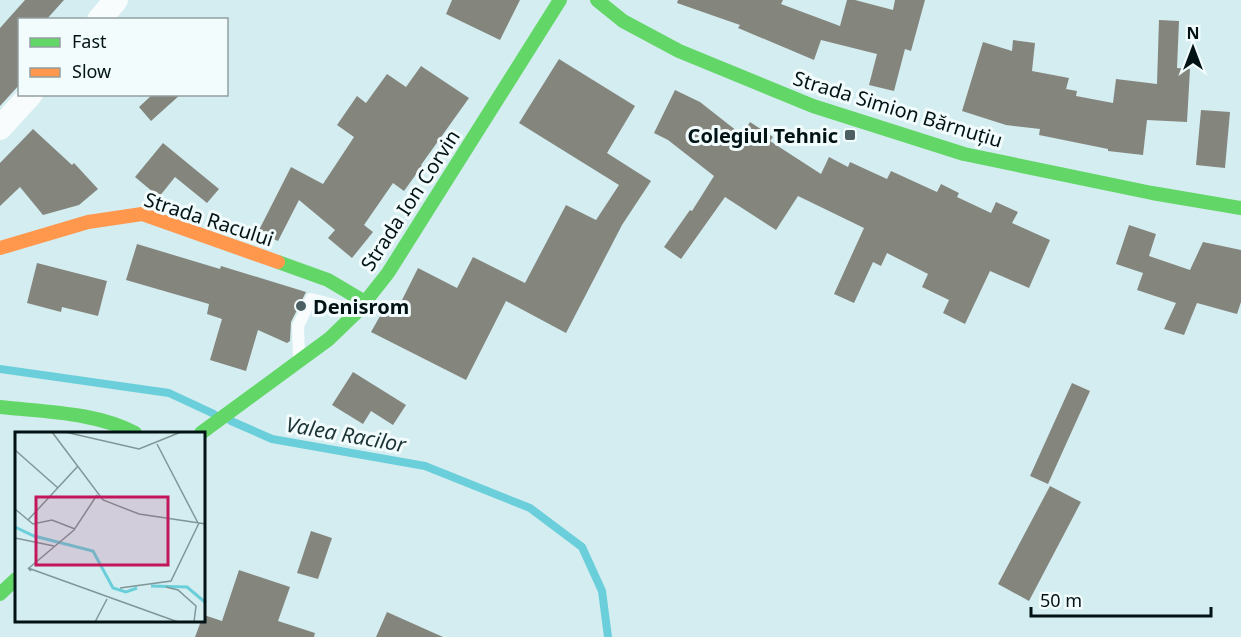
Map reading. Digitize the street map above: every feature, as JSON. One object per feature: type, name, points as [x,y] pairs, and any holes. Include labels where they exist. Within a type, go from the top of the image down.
[{"type":"street","points":[[101,18],[116,0]]},
{"type":"street","name":"Strada Ion Corvin","points":[[202,432],[268,382],[300,362],[329,339],[362,307],[388,273],[560,0]]},
{"type":"street","name":"Strada Simion Bărnuțiu","points":[[597,0],[623,21],[679,51],[813,106],[964,154],[1152,193],[1241,208]]},
{"type":"street","points":[[0,128],[29,96]]},
{"type":"street","name":"Strada Racului","points":[[0,249],[100,220],[122,215],[142,214],[328,280],[362,307]]},
{"type":"street","points":[[0,407],[94,419],[134,432]]},
{"type":"street","points":[[0,594],[15,580]]},
{"type":"lane","points":[[300,362],[298,326],[311,299],[362,307]]},
{"type":"building","points":[[25,0],[64,0],[48,18],[18,18],[18,86],[0,106],[0,28]]},
{"type":"building","points":[[452,0],[520,0],[500,40],[446,14]]},
{"type":"building","points":[[678,0],[783,0],[781,4],[840,26],[847,0],[893,10],[895,0],[925,0],[911,51],[905,49],[894,91],[869,85],[877,54],[821,40],[814,60],[738,28],[740,25],[677,3]]},
{"type":"building","points":[[1159,20],[1179,21],[1177,68],[1190,69],[1187,122],[1147,120],[1143,155],[1108,151],[1108,149],[1039,135],[1040,129],[1006,125],[962,111],[983,42],[1012,51],[1013,40],[1035,43],[1032,71],[1069,78],[1066,89],[1077,91],[1076,96],[1113,103],[1116,79],[1157,84]]},
{"type":"building","points":[[559,59],[635,106],[607,153],[651,181],[622,225],[566,333],[506,301],[466,380],[371,332],[384,309],[395,314],[418,268],[457,288],[473,257],[525,283],[566,205],[596,220],[619,185],[519,123]]},
{"type":"building","points":[[421,66],[469,98],[404,191],[393,183],[364,225],[373,232],[352,258],[328,238],[335,230],[299,200],[278,241],[258,232],[291,167],[323,184],[354,137],[337,125],[357,96],[366,103],[387,74],[406,87]]},
{"type":"building","points":[[675,90],[700,102],[742,135],[750,122],[773,137],[770,141],[821,174],[829,157],[848,167],[850,162],[887,179],[891,171],[937,192],[941,184],[959,193],[957,197],[991,213],[996,202],[1018,212],[1012,223],[1050,240],[1029,288],[990,271],[965,324],[943,313],[949,300],[922,287],[928,274],[887,253],[881,266],[873,262],[854,303],[834,294],[864,228],[798,196],[776,230],[725,197],[681,259],[664,247],[690,210],[692,211],[714,176],[668,140],[654,133]]},
{"type":"building","points":[[151,96],[179,96],[151,121],[139,107]]},
{"type":"building","points":[[1201,110],[1230,112],[1225,168],[1196,165]]},
{"type":"building","points":[[33,129],[72,165],[74,163],[98,189],[79,205],[43,215],[20,187],[0,206],[0,163]]},
{"type":"building","points":[[163,143],[219,189],[207,203],[175,177],[159,197],[135,177]]},
{"type":"building","points":[[1129,225],[1156,234],[1149,256],[1190,270],[1203,242],[1241,250],[1241,302],[1237,314],[1197,303],[1184,335],[1164,329],[1176,303],[1137,290],[1143,273],[1116,264]]},
{"type":"building","points":[[137,244],[306,292],[291,322],[290,341],[287,343],[258,330],[246,371],[210,360],[222,319],[207,314],[209,304],[126,280]]},
{"type":"building","points":[[37,263],[107,281],[98,316],[62,307],[61,312],[27,303]]},
{"type":"building","points":[[353,372],[406,405],[393,425],[371,411],[363,424],[332,405]]},
{"type":"building","points":[[1072,383],[1090,391],[1048,484],[1030,476]]},
{"type":"building","points":[[1050,486],[1081,502],[1029,601],[998,584]]},
{"type":"building","points":[[311,531],[332,538],[318,579],[297,573]]},
{"type":"building","points":[[239,570],[290,587],[278,621],[315,633],[314,637],[195,637],[201,622],[206,622],[206,616],[222,621]]},
{"type":"building","points":[[387,612],[443,637],[376,637]]},
{"type":"waterway","name":"Valea Racilor","points":[[0,369],[169,393],[214,414]]},
{"type":"waterway","name":"Valea Racilor","points":[[231,421],[272,439],[425,466],[530,508],[582,547],[602,591],[608,637]]},
{"type":"traffic: fast","points":[[202,432],[329,339],[358,311],[388,273],[560,0]]},
{"type":"traffic: fast","points":[[597,0],[623,21],[679,51],[813,106],[964,154],[1152,193],[1241,208]]},
{"type":"traffic: fast","points":[[278,262],[328,280],[365,302]]},
{"type":"traffic: fast","points":[[0,407],[86,417],[133,432]]},
{"type":"traffic: fast","points":[[0,594],[15,580]]},
{"type":"traffic: slow","points":[[0,248],[88,222],[142,214],[278,262]]},
{"type":"place","name":"Colegiul Tehnic","points":[[850,135]]},
{"type":"place","name":"Denisrom","points":[[301,306]]}]
